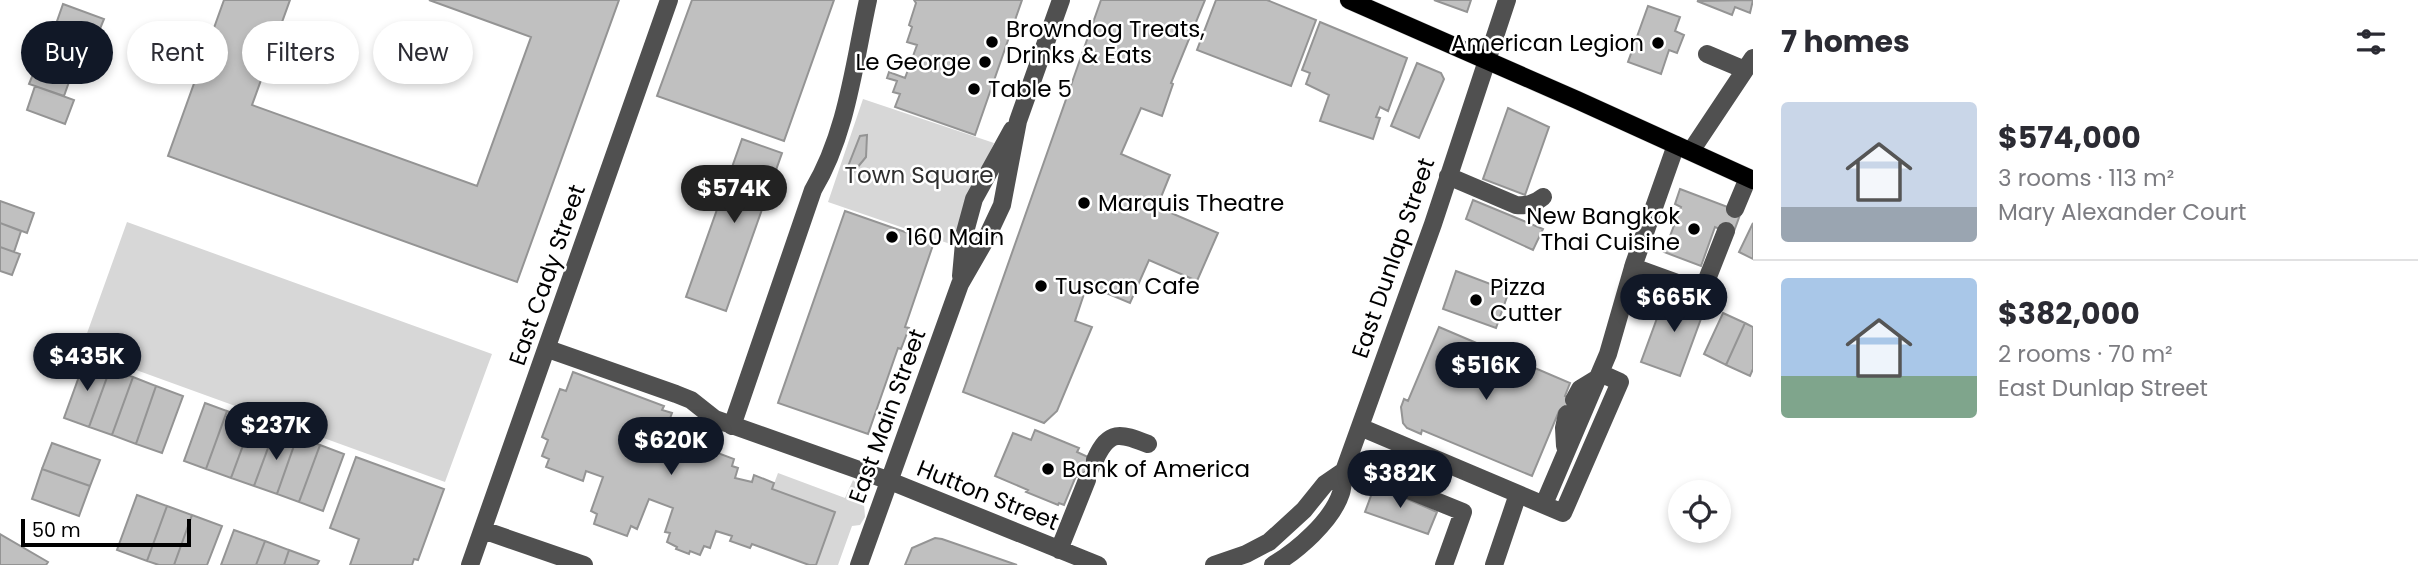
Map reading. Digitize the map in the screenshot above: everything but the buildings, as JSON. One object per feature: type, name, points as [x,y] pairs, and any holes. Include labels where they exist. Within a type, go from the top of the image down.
[{"type":"main road","points":[[1349,0],[1751,179]]},
{"type":"street","name":"East Cady Street","points":[[470,565],[669,0]]},
{"type":"street","points":[[732,426],[813,190],[827,165],[841,128],[868,0]]},
{"type":"street","name":"East Main Street","points":[[859,565],[960,284],[1002,205],[1018,121],[1061,0]]},
{"type":"street","name":"East Dunlap Street","points":[[1286,563],[1325,520],[1341,494],[1346,468],[1433,224],[1507,0]]},
{"type":"street","points":[[1544,504],[1608,354],[1633,267],[1684,148],[1749,64],[1707,54]]},
{"type":"street","name":"East Main Street","points":[[960,284],[965,232],[974,199],[1018,121]]},
{"type":"street","points":[[1448,176],[1516,205],[1525,206],[1544,198]]},
{"type":"street","points":[[1735,209],[1751,179]]},
{"type":"street","points":[[1633,267],[1702,292],[1726,231]]},
{"type":"street","name":"Hutton Street","points":[[548,349],[676,394],[691,400],[715,419],[732,426],[890,481],[1098,565]]},
{"type":"street","points":[[1564,457],[1564,428],[1571,407],[1580,389],[1599,375]]},
{"type":"street","points":[[1360,427],[1563,513],[1620,382],[1599,375]]},
{"type":"street","points":[[1095,460],[1108,439],[1114,435],[1127,435],[1148,444]]},
{"type":"street","points":[[1214,565],[1246,554],[1271,540],[1304,510],[1325,484],[1346,468],[1464,512],[1444,565]]},
{"type":"street","points":[[1059,550],[1087,480]]},
{"type":"street","points":[[1494,565],[1518,494]]},
{"type":"street","points":[[483,530],[584,565]]},
{"type":"street","points":[[1271,540],[1286,563]]},
{"type":"green space","name":"Town Square","points":[[863,99],[994,143],[971,193],[959,247],[828,202]]},
{"type":"green space","points":[[127,222],[492,354],[445,482],[81,350]]},
{"type":"green space","points":[[778,473],[845,498],[853,480],[859,488],[865,517],[860,525],[852,526],[838,565],[816,565],[772,489]]},
{"type":"place","name":"Browndog Treats, Drinks & Eats","points":[[992,42]]},
{"type":"place","name":"American Legion","points":[[1658,43]]},
{"type":"place","name":"Le George","points":[[985,62]]},
{"type":"place","name":"Table 5","points":[[974,89]]},
{"type":"place","name":"Marquis Theatre","points":[[1084,203]]},
{"type":"place","name":"New Bangkok Thai Cuisine","points":[[1694,229]]},
{"type":"place","name":"160 Main","points":[[892,237]]},
{"type":"place","name":"Tuscan Cafe","points":[[1041,286]]},
{"type":"place","name":"Pizza Cutter","points":[[1476,300]]},
{"type":"place","name":"Bank of America","points":[[1048,469]]}]
